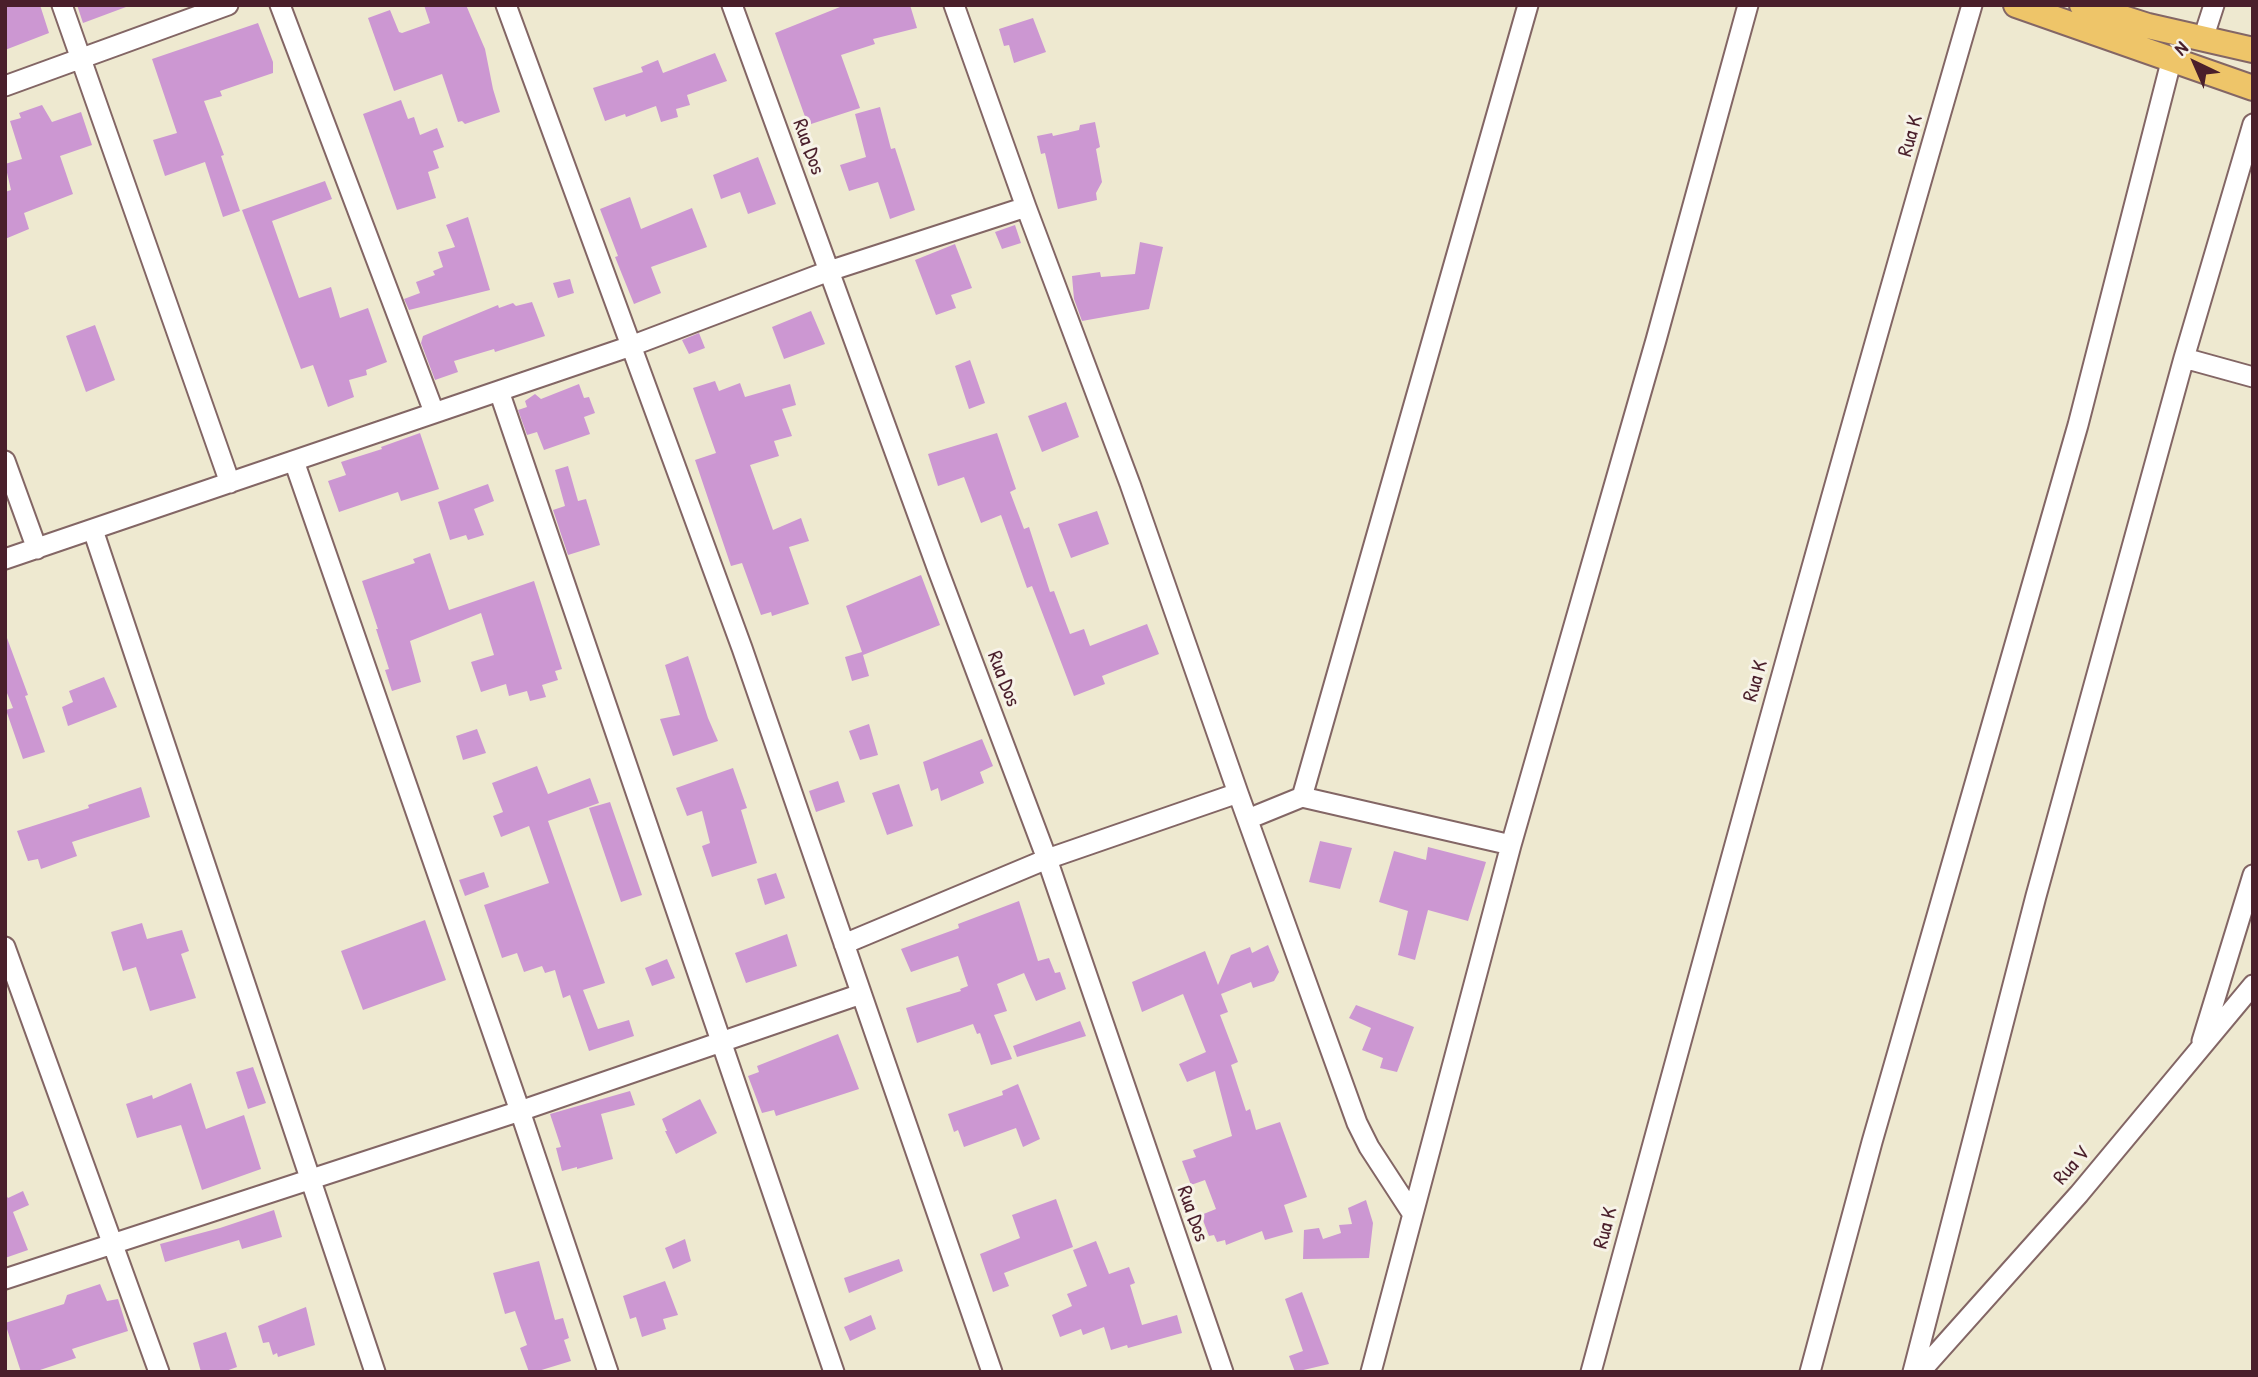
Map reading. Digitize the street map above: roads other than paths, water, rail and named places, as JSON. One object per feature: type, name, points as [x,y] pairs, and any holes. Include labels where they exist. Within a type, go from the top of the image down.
[{"type":"main road","points":[[2016,5],[2253,88]]},
{"type":"main road","points":[[2082,5],[2148,26],[2253,50]]},
{"type":"street","points":[[62,5],[230,483]]},
{"type":"street","points":[[5,86],[228,5]]},
{"type":"street","points":[[280,5],[434,412]]},
{"type":"street","points":[[506,5],[742,648],[992,1372]]},
{"type":"street","name":"Rua Dos","points":[[732,5],[1046,859],[1223,1372]]},
{"type":"street","points":[[954,5],[1130,484],[1357,1123],[1369,1147],[1412,1213]]},
{"type":"street","points":[[1302,797],[1528,5]]},
{"type":"street","points":[[1371,1372],[1511,845],[1656,340],[1748,5]]},
{"type":"street","name":"Rua K","points":[[1591,1372],[1887,297],[1972,5]]},
{"type":"street","points":[[2203,39],[2214,5]]},
{"type":"street","points":[[1810,1372],[1872,1142],[2078,425],[2172,58]]},
{"type":"street","points":[[1913,1372],[2036,895],[2184,358],[2253,124]]},
{"type":"street","points":[[5,559],[631,346],[829,271],[1026,207]]},
{"type":"street","points":[[2184,358],[2253,377]]},
{"type":"street","points":[[499,391],[834,1372]]},
{"type":"street","points":[[5,461],[37,549]]},
{"type":"street","points":[[294,461],[608,1372]]},
{"type":"street","points":[[93,530],[375,1372]]},
{"type":"street","points":[[844,944],[1046,859],[1238,793]]},
{"type":"street","points":[[1248,818],[1302,797],[1511,845]]},
{"type":"street","points":[[2200,1051],[2253,875]]},
{"type":"street","points":[[5,947],[159,1372]]},
{"type":"street","name":"Rua V","points":[[1920,1372],[2079,1194],[2253,985]]},
{"type":"street","points":[[5,1279],[520,1111],[861,994]]}]
